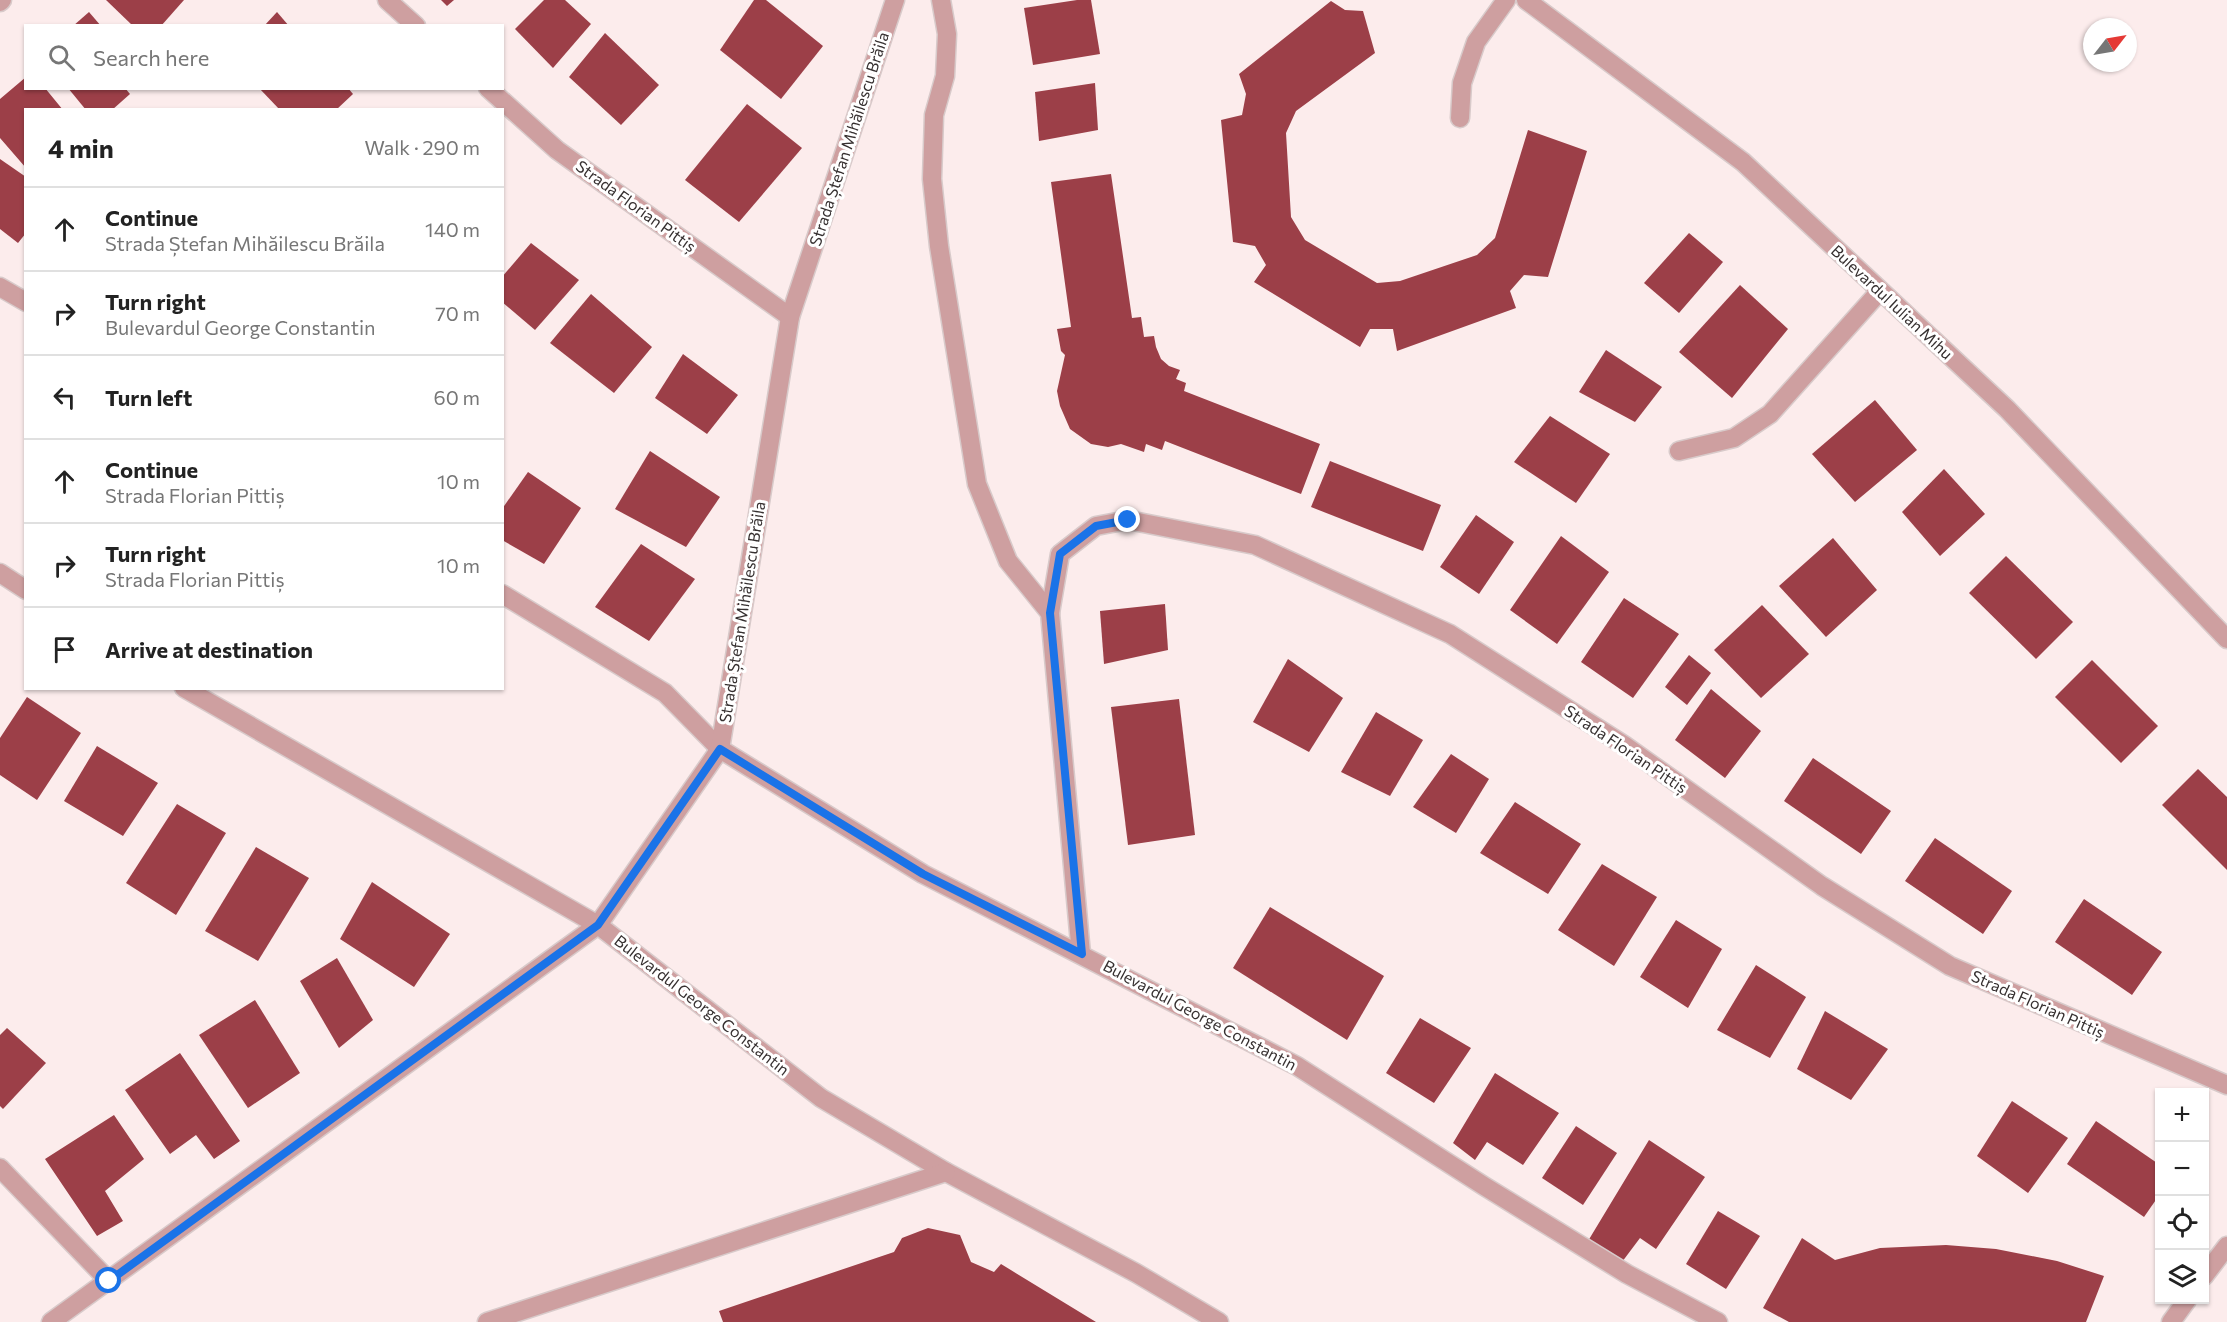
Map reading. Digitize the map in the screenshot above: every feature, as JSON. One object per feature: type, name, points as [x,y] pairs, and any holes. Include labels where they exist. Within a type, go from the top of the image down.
[{"type":"street","points":[[387,0],[414,24]]},
{"type":"street","name":"Strada Ștefan Mihăilescu Brăila","points":[[51,1322],[598,925],[720,749],[790,317],[895,0]]},
{"type":"street","points":[[941,0],[947,34],[945,76],[934,115],[932,179],[939,246],[976,484],[1008,561],[1050,613]]},
{"type":"street","points":[[1460,118],[1462,83],[1476,42],[1506,0]]},
{"type":"street","name":"Bulevardul Iulian Mihu","points":[[1526,0],[1743,162],[2007,409],[2227,639]]},
{"type":"street","name":"Strada Florian Pittiș","points":[[490,90],[557,150],[790,317]]},
{"type":"street","points":[[0,287],[24,301]]},
{"type":"street","points":[[1679,451],[1734,438],[1770,414],[1880,291]]},
{"type":"street","name":"Strada Florian Pittiș","points":[[1082,954],[1050,613],[1060,554],[1096,526],[1128,520],[1255,545],[1450,634],[1624,745],[1822,886],[1950,966],[2227,1085]]},
{"type":"street","points":[[0,573],[24,589]]},
{"type":"street","name":"Bulevardul George Constantin","points":[[504,595],[665,693],[720,749],[923,874],[1298,1066],[1484,1186],[1627,1274],[1718,1322]]},
{"type":"street","name":"Bulevardul George Constantin","points":[[187,690],[598,925],[821,1098],[946,1172],[1136,1273],[1219,1322]]},
{"type":"street","points":[[0,1168],[109,1281]]},
{"type":"street","points":[[487,1322],[946,1172]]},
{"type":"street","points":[[2209,1271],[2227,1246]]},
{"type":"street","points":[[2171,1322],[2184,1304]]},
{"type":"building","points":[[106,0],[184,0],[163,24],[131,24]]},
{"type":"building","points":[[441,0],[454,0],[447,6]]},
{"type":"building","points":[[544,0],[565,0],[591,24],[553,68],[515,29]]},
{"type":"building","points":[[754,0],[766,0],[823,46],[781,99],[720,50]]},
{"type":"building","points":[[1091,0],[1100,54],[1033,65],[1024,8]]},
{"type":"building","points":[[1331,1],[1345,10],[1363,11],[1375,53],[1296,111],[1286,133],[1291,217],[1305,240],[1377,283],[1400,281],[1477,255],[1495,238],[1528,130],[1587,151],[1548,277],[1524,275],[1510,291],[1516,308],[1397,351],[1393,329],[1370,329],[1360,347],[1254,282],[1266,265],[1255,246],[1233,242],[1221,120],[1242,115],[1246,94],[1239,74]]},
{"type":"building","points":[[89,12],[99,24],[75,24]]},
{"type":"building","points":[[277,12],[287,24],[266,24]]},
{"type":"building","points":[[605,33],[659,85],[621,125],[569,77]]},
{"type":"building","points":[[24,79],[24,90],[47,90],[61,108],[24,108],[24,166],[0,138],[0,99]]},
{"type":"building","points":[[1095,83],[1098,130],[1039,141],[1035,92]]},
{"type":"building","points":[[70,90],[127,90],[130,94],[114,108],[84,108]]},
{"type":"building","points":[[261,90],[350,90],[353,94],[338,108],[278,108]]},
{"type":"building","points":[[747,104],[802,148],[739,222],[685,180]]},
{"type":"building","points":[[0,159],[24,176],[24,236],[18,243],[0,229]]},
{"type":"building","points":[[1111,174],[1132,318],[1141,317],[1144,337],[1154,336],[1161,359],[1169,366],[1180,370],[1176,379],[1186,383],[1184,391],[1320,444],[1301,494],[1165,441],[1162,450],[1146,444],[1144,452],[1121,444],[1108,447],[1091,444],[1070,429],[1060,406],[1057,391],[1065,355],[1061,351],[1057,329],[1071,327],[1051,182]]},
{"type":"building","points":[[1689,233],[1723,262],[1679,313],[1644,283]]},
{"type":"building","points":[[531,243],[579,280],[535,330],[504,304],[504,275]]},
{"type":"building","points":[[1740,285],[1788,329],[1732,398],[1679,352]]},
{"type":"building","points":[[591,294],[652,347],[614,393],[550,343]]},
{"type":"building","points":[[1606,350],[1662,387],[1635,422],[1579,392]]},
{"type":"building","points":[[683,354],[738,395],[707,434],[655,398]]},
{"type":"building","points":[[1875,400],[1917,450],[1855,502],[1812,454]]},
{"type":"building","points":[[1550,416],[1610,454],[1576,503],[1514,462]]},
{"type":"building","points":[[650,451],[720,497],[686,547],[615,509]]},
{"type":"building","points":[[1330,461],[1441,505],[1423,551],[1311,507]]},
{"type":"building","points":[[1944,469],[1985,514],[1940,556],[1902,512]]},
{"type":"building","points":[[528,472],[581,508],[544,564],[504,541],[504,506]]},
{"type":"building","points":[[1476,515],[1514,542],[1479,594],[1440,567]]},
{"type":"building","points":[[1561,536],[1609,572],[1557,644],[1510,610]]},
{"type":"building","points":[[1833,538],[1877,590],[1826,637],[1779,586]]},
{"type":"building","points":[[641,544],[695,579],[649,641],[595,607]]},
{"type":"building","points":[[2006,556],[2073,622],[2036,659],[1969,593]]},
{"type":"building","points":[[1624,598],[1679,634],[1633,698],[1581,662]]},
{"type":"building","points":[[1165,604],[1168,650],[1104,664],[1100,611]]},
{"type":"building","points":[[1762,605],[1809,654],[1761,698],[1714,650]]},
{"type":"building","points":[[1689,655],[1711,673],[1687,705],[1665,687]]},
{"type":"building","points":[[1288,659],[1343,698],[1309,752],[1253,722]]},
{"type":"building","points":[[2092,660],[2158,726],[2121,763],[2055,697]]},
{"type":"building","points":[[1711,689],[1761,731],[1725,778],[1675,740]]},
{"type":"building","points":[[27,697],[81,733],[37,800],[0,775],[0,738]]},
{"type":"building","points":[[1179,699],[1195,835],[1128,845],[1111,707]]},
{"type":"building","points":[[1376,712],[1423,740],[1390,796],[1341,772]]},
{"type":"building","points":[[97,746],[158,783],[123,836],[64,801]]},
{"type":"building","points":[[1451,754],[1489,779],[1456,833],[1413,807]]},
{"type":"building","points":[[1813,758],[1891,811],[1861,854],[1784,801]]},
{"type":"building","points":[[2198,769],[2227,797],[2227,870],[2162,805]]},
{"type":"building","points":[[1515,802],[1581,844],[1548,894],[1480,853]]},
{"type":"building","points":[[177,804],[226,833],[176,915],[126,883]]},
{"type":"building","points":[[1935,838],[2012,891],[1983,934],[1905,881]]},
{"type":"building","points":[[256,847],[309,878],[258,961],[205,931]]},
{"type":"building","points":[[1602,864],[1657,897],[1614,966],[1558,930]]},
{"type":"building","points":[[372,882],[450,934],[414,987],[340,939]]},
{"type":"building","points":[[2084,899],[2162,952],[2132,995],[2055,942]]},
{"type":"building","points":[[1270,907],[1384,976],[1347,1040],[1233,968]]},
{"type":"building","points":[[1676,920],[1722,949],[1688,1008],[1640,977]]},
{"type":"building","points":[[337,958],[373,1020],[339,1048],[300,981]]},
{"type":"building","points":[[1756,965],[1806,997],[1770,1058],[1717,1030]]},
{"type":"building","points":[[255,1000],[300,1073],[248,1108],[199,1035]]},
{"type":"building","points":[[1825,1011],[1888,1049],[1851,1100],[1797,1069]]},
{"type":"building","points":[[1420,1018],[1471,1048],[1434,1103],[1386,1073]]},
{"type":"building","points":[[7,1028],[46,1063],[3,1109],[0,1106],[0,1035]]},
{"type":"building","points":[[180,1053],[240,1141],[214,1159],[196,1135],[170,1154],[125,1090]]},
{"type":"building","points":[[1495,1073],[1559,1113],[1523,1165],[1487,1142],[1475,1160],[1453,1143]]},
{"type":"building","points":[[2012,1101],[2068,1138],[2028,1193],[1977,1156]]},
{"type":"building","points":[[114,1115],[144,1159],[105,1191],[123,1221],[97,1236],[45,1159]]},
{"type":"building","points":[[2096,1121],[2155,1162],[2155,1201],[2144,1217],[2067,1164]]},
{"type":"building","points":[[1576,1126],[1617,1153],[1583,1205],[1542,1178]]},
{"type":"building","points":[[1649,1140],[1705,1177],[1656,1249],[1640,1238],[1622,1262],[1588,1241]]},
{"type":"building","points":[[1718,1211],[1760,1236],[1726,1289],[1686,1264]]},
{"type":"building","points":[[928,1228],[960,1235],[971,1262],[994,1272],[1001,1264],[1096,1322],[723,1322],[719,1311],[894,1252],[902,1238]]},
{"type":"building","points":[[1802,1238],[1835,1260],[1880,1248],[1946,1245],[1996,1249],[2057,1261],[2104,1276],[2086,1322],[1789,1322],[1763,1308]]},
{"type":"route","points":[[109,1281],[598,925],[720,749],[923,874],[1082,954],[1050,613],[1060,554],[1096,526],[1128,520]]}]
